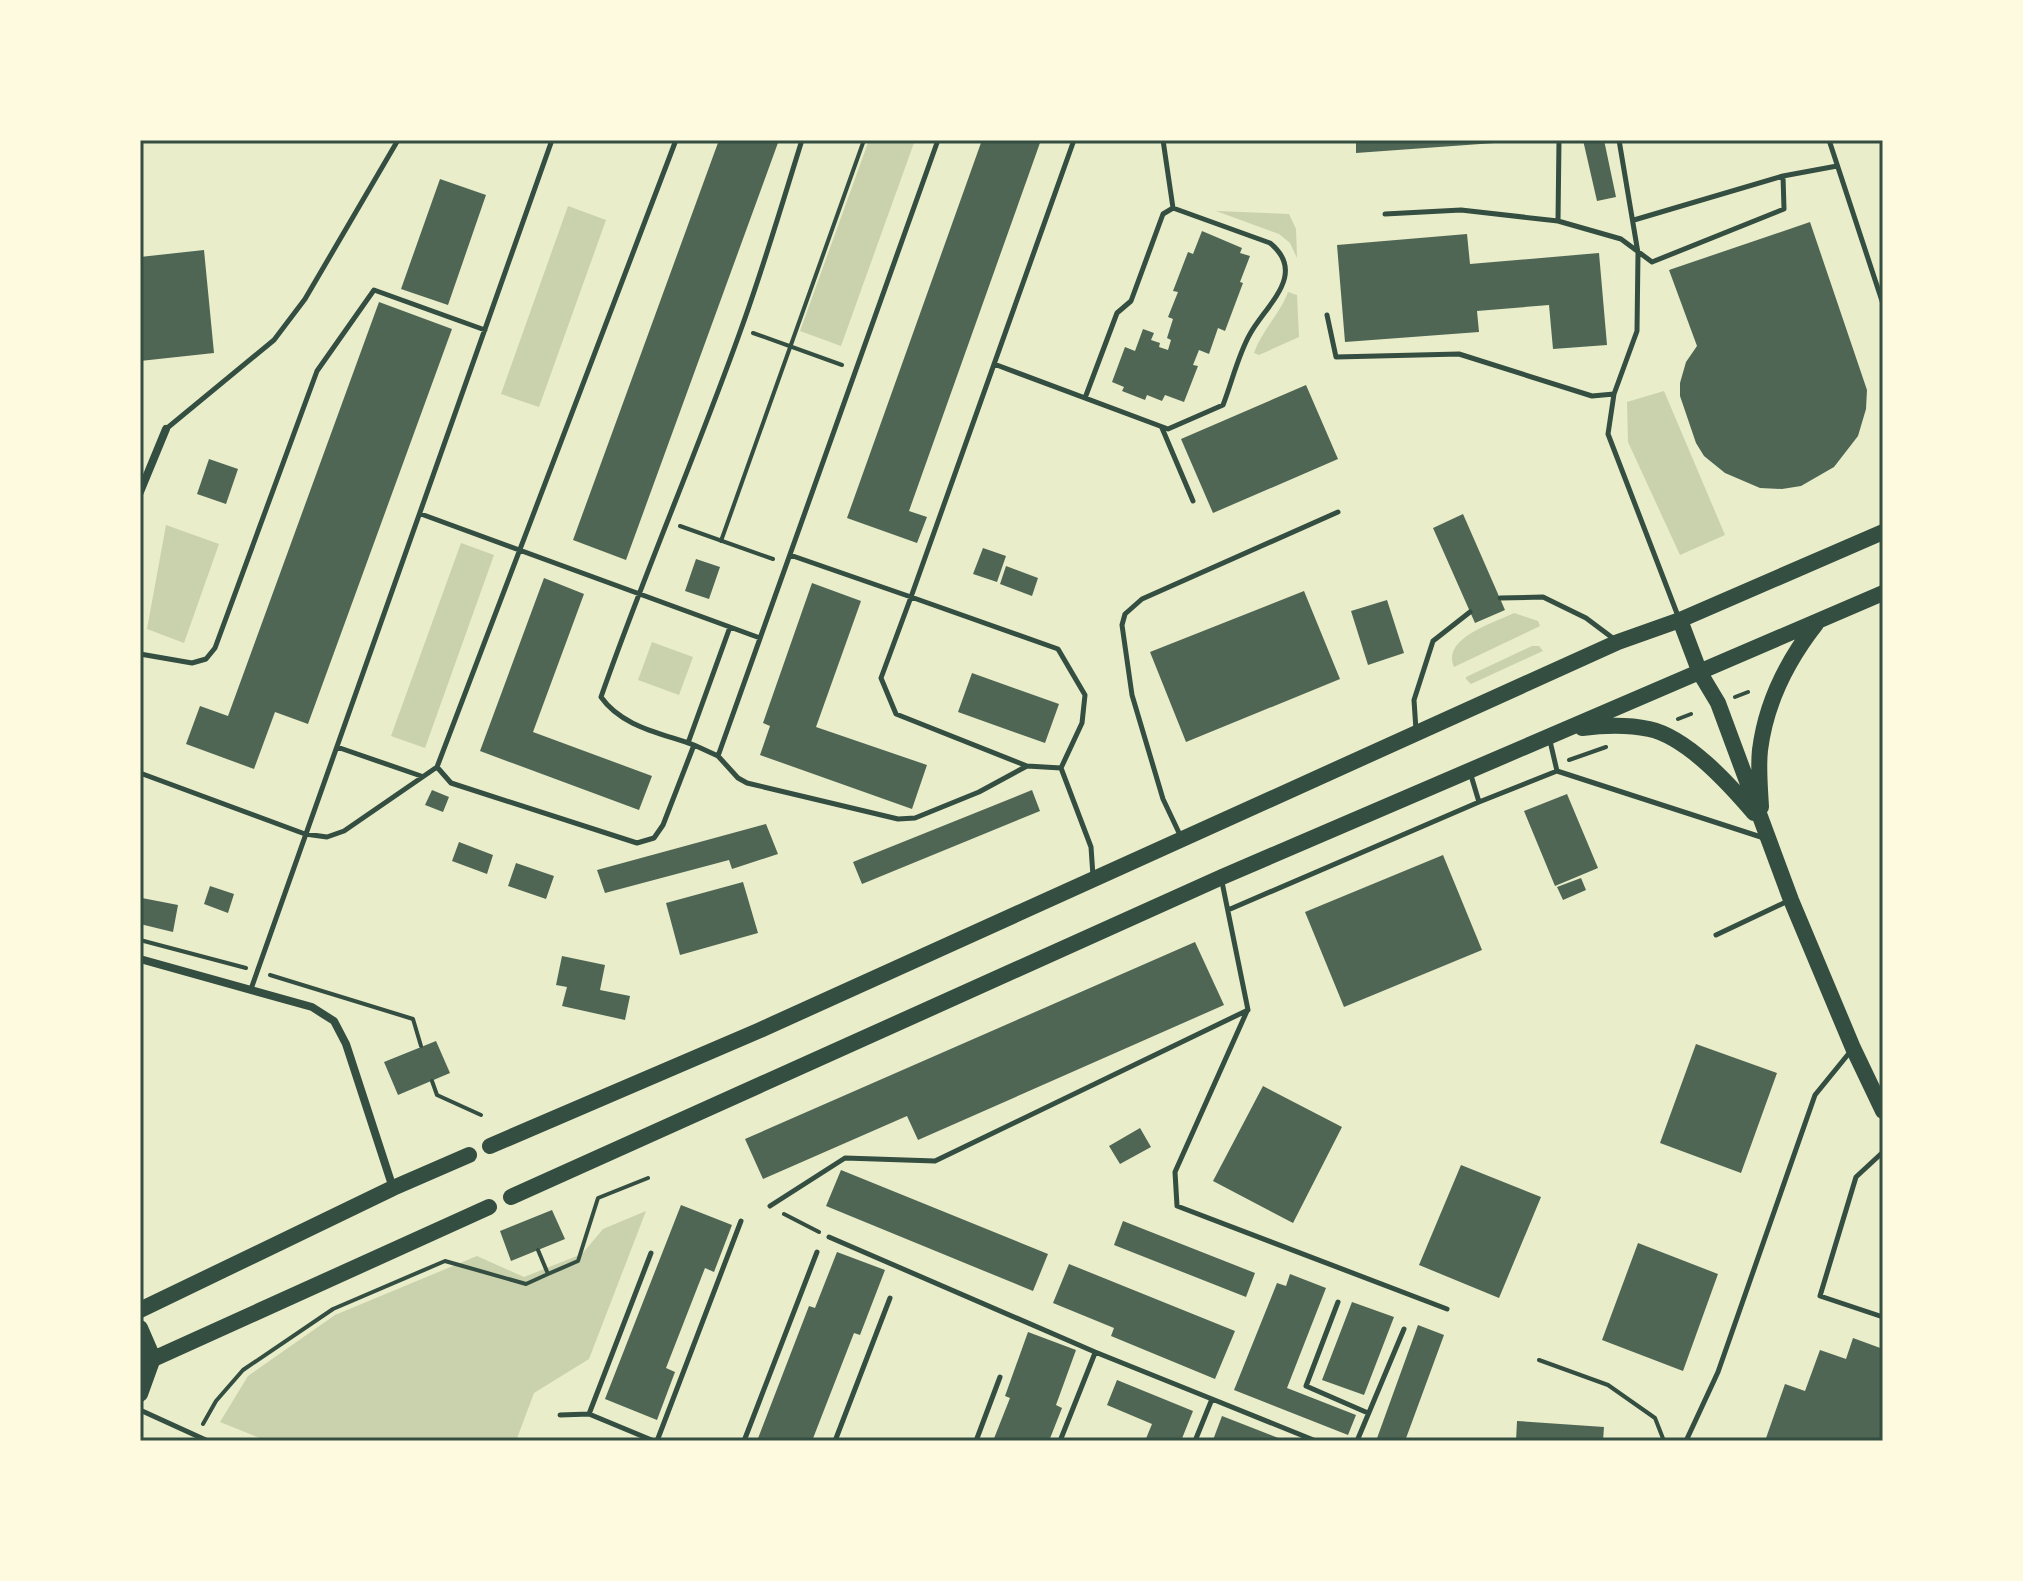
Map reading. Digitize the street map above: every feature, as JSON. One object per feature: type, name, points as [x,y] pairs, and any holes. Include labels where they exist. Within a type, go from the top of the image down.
[{"type":"main road","points":[[490,1146],[758,1031],[1618,642],[1680,620],[1883,532]]},
{"type":"main road","points":[[511,1197],[1222,877],[1883,593]]},
{"type":"main road","points":[[1680,620],[1700,673],[1718,703],[1791,900],[1883,1111]]},
{"type":"main road","points":[[1761,820],[1760,750],[1771,703],[1792,655],[1817,623]]},
{"type":"main road","points":[[1555,733],[1615,724],[1653,729],[1705,762],[1761,820]]},
{"type":"main road","points":[[140,1310],[393,1188],[469,1155]]},
{"type":"main road","points":[[147,1361],[489,1207]]},
{"type":"main road","points":[[140,1328],[147,1361],[140,1394]]},
{"type":"street","points":[[140,492],[166,429]]},
{"type":"street","points":[[140,959],[312,1007],[334,1021],[346,1044],[393,1188]]},
{"type":"lane","points":[[166,429],[274,340],[305,299],[398,140]]},
{"type":"lane","points":[[250,990],[552,140]]},
{"type":"lane","points":[[140,773],[305,834],[327,837],[344,831],[437,767],[676,140]]},
{"type":"lane","points":[[802,140],[741,329],[601,697],[609,709],[625,721],[718,756],[738,778],[747,783],[898,819],[915,818],[979,792],[1027,766]]},
{"type":"lane","points":[[718,756],[938,140]]},
{"type":"lane","points":[[1061,768],[1027,766],[896,714],[881,678],[1074,140]]},
{"type":"lane","points":[[1163,140],[1173,208]]},
{"type":"lane","points":[[1558,221],[1559,140]]},
{"type":"lane","points":[[1619,140],[1638,253],[1637,331],[1614,394],[1608,434],[1680,620]]},
{"type":"lane","points":[[1829,140],[1883,304]]},
{"type":"lane","points":[[1634,220],[1783,176],[1837,166]]},
{"type":"lane","points":[[1385,214],[1461,210],[1558,221],[1613,236],[1652,262],[1784,209],[1783,176]]},
{"type":"lane","points":[[994,364],[1168,429],[1223,405],[1249,334],[1277,298],[1287,268],[1281,252],[1270,243],[1173,208]]},
{"type":"lane","points":[[1085,398],[1117,313],[1131,301],[1163,214],[1173,208]]},
{"type":"lane","points":[[140,654],[192,663],[206,659],[215,648],[317,371],[374,290],[485,330]]},
{"type":"lane","points":[[1327,315],[1336,357],[1459,354],[1592,396],[1614,394]]},
{"type":"lane","points":[[1161,426],[1193,501]]},
{"type":"lane","points":[[1182,841],[1163,799],[1132,695],[1122,625],[1125,614],[1142,599],[1338,512]]},
{"type":"lane","points":[[421,514],[760,638]]},
{"type":"lane","points":[[790,555],[1058,649],[1085,695],[1082,723],[1061,768],[1091,847],[1093,881]]},
{"type":"lane","points":[[1500,598],[1543,597],[1586,618],[1618,642]]},
{"type":"lane","points":[[1416,735],[1414,700],[1433,641],[1470,612]]},
{"type":"lane","points":[[437,767],[451,783],[637,843],[654,838],[663,825],[730,627]]},
{"type":"lane","points":[[1555,733],[1556,768]]},
{"type":"lane","points":[[337,747],[422,777]]},
{"type":"lane","points":[[1228,910],[1556,768],[1768,839]]},
{"type":"lane","points":[[1469,770],[1479,802]]},
{"type":"lane","points":[[1222,877],[1248,1010],[1175,1172],[1177,1206],[1447,1309]]},
{"type":"lane","points":[[1716,935],[1791,900]]},
{"type":"lane","points":[[770,1206],[845,1158],[935,1161],[1248,1010]]},
{"type":"lane","points":[[1686,1441],[1718,1372],[1815,1095],[1853,1048]]},
{"type":"lane","points":[[1883,1152],[1856,1177],[1820,1296],[1883,1317]]},
{"type":"lane","points":[[560,1415],[589,1414],[656,1441],[741,1221]]},
{"type":"lane","points":[[829,1237],[1095,1352],[1316,1441]]},
{"type":"lane","points":[[744,1441],[817,1252]]},
{"type":"lane","points":[[589,1414],[651,1253]]},
{"type":"lane","points":[[835,1441],[890,1298]]},
{"type":"lane","points":[[1338,1302],[1306,1386],[1368,1413]]},
{"type":"lane","points":[[1357,1441],[1404,1329]]},
{"type":"lane","points":[[1060,1441],[1095,1352]]},
{"type":"lane","points":[[976,1441],[1000,1377]]},
{"type":"lane","points":[[1195,1441],[1212,1399]]},
{"type":"lane","points":[[140,1410],[196,1439],[208,1441]]},
{"type":"path","points":[[721,541],[864,140]]},
{"type":"path","points":[[741,329],[856,370]]},
{"type":"path","points":[[668,521],[787,564]]},
{"type":"path","points":[[1556,768],[1618,742]]},
{"type":"path","points":[[432,1081],[437,1095],[481,1115]]},
{"type":"path","points":[[196,1439],[216,1401],[243,1370],[333,1309],[445,1261],[526,1284],[578,1261],[598,1198],[648,1178]]},
{"type":"path","points":[[770,1206],[829,1237]]},
{"type":"path","points":[[538,1250],[548,1274]]},
{"type":"path","points":[[1539,1360],[1608,1385],[1655,1418],[1664,1441]]},
{"type":"green space","points":[[869,140],[915,140],[841,346],[800,331]]},
{"type":"green space","points":[[568,206],[606,220],[539,407],[501,394]]},
{"type":"green space","points":[[1216,211],[1289,214],[1296,229],[1297,258],[1290,243],[1279,234]]},
{"type":"green space","points":[[1288,292],[1297,295],[1299,337],[1259,355],[1254,353],[1280,308]]},
{"type":"green space","points":[[1664,391],[1725,535],[1680,555],[1628,442],[1627,402]]},
{"type":"green space","points":[[166,525],[219,544],[184,643],[147,629]]},
{"type":"green space","points":[[461,543],[494,555],[425,748],[391,736]]},
{"type":"green space","points":[[1514,613],[1538,621],[1540,626],[1454,667],[1452,657],[1462,640]]},
{"type":"green space","points":[[652,642],[693,657],[679,695],[638,680]]},
{"type":"green space","points":[[1532,646],[1539,646],[1543,651],[1471,684],[1466,679],[1466,677]]},
{"type":"green space","points":[[646,1211],[589,1359],[534,1393],[516,1441],[267,1441],[220,1422],[248,1376],[335,1315],[477,1256],[524,1277],[582,1254],[603,1229]]},
{"type":"building","points":[[719,140],[779,140],[626,560],[573,540]]},
{"type":"building","points":[[982,140],[1041,140],[909,511],[927,517],[917,543],[847,518]]},
{"type":"building","points":[[1356,140],[1508,140],[1508,142],[1356,153]]},
{"type":"building","points":[[1583,140],[1604,140],[1616,197],[1597,201]]},
{"type":"building","points":[[440,179],[486,195],[448,305],[401,289]]},
{"type":"building","points":[[1810,222],[1867,390],[1866,409],[1858,436],[1834,467],[1801,486],[1760,488],[1725,473],[1704,456],[1696,443],[1680,396],[1680,383],[1686,362],[1697,346],[1669,270]]},
{"type":"building","points":[[1202,231],[1242,248],[1240,253],[1250,256],[1225,331],[1218,328],[1209,354],[1199,350],[1193,365],[1198,366],[1184,402],[1165,395],[1162,401],[1147,395],[1145,400],[1122,391],[1124,387],[1112,382],[1125,347],[1135,351],[1143,329],[1154,333],[1151,340],[1168,350],[1171,340],[1167,338],[1173,319],[1168,317],[1178,292],[1173,291],[1188,252],[1193,254]]},
{"type":"building","points":[[1467,234],[1470,264],[1599,253],[1607,345],[1553,349],[1549,305],[1477,311],[1479,332],[1345,342],[1337,245]]},
{"type":"building","points":[[204,250],[214,353],[140,361],[140,257]]},
{"type":"building","points":[[379,302],[452,329],[308,724],[275,712],[254,769],[186,744],[200,706],[228,716]]},
{"type":"building","points":[[1306,385],[1338,459],[1213,513],[1181,439]]},
{"type":"building","points":[[209,459],[238,469],[226,504],[197,494]]},
{"type":"building","points":[[1463,514],[1505,610],[1475,623],[1433,528]]},
{"type":"building","points":[[983,548],[1006,556],[997,582],[973,574]]},
{"type":"building","points":[[696,559],[720,567],[709,599],[685,591]]},
{"type":"building","points":[[1006,566],[1038,578],[1032,596],[1000,584]]},
{"type":"building","points":[[544,578],[584,594],[533,732],[652,776],[639,810],[480,751]]},
{"type":"building","points":[[812,583],[861,601],[816,727],[927,765],[912,809],[760,755],[770,726],[763,723]]},
{"type":"building","points":[[1304,591],[1340,679],[1186,742],[1150,652]]},
{"type":"building","points":[[1387,600],[1404,653],[1368,665],[1351,611]]},
{"type":"building","points":[[972,673],[1059,704],[1045,743],[958,712]]},
{"type":"building","points":[[432,790],[449,797],[443,812],[425,805]]},
{"type":"building","points":[[1032,790],[1040,811],[862,884],[853,862]]},
{"type":"building","points":[[1567,794],[1598,868],[1555,886],[1524,811]]},
{"type":"building","points":[[766,824],[778,854],[732,869],[729,860],[605,893],[597,870]]},
{"type":"building","points":[[459,842],[493,855],[487,874],[452,861]]},
{"type":"building","points":[[1443,855],[1482,950],[1344,1007],[1305,912]]},
{"type":"building","points":[[516,863],[554,876],[546,899],[508,886]]},
{"type":"building","points":[[1581,878],[1586,890],[1563,900],[1557,887]]},
{"type":"building","points":[[743,882],[758,933],[680,955],[666,903]]},
{"type":"building","points":[[210,886],[234,894],[228,913],[204,904]]},
{"type":"building","points":[[142,898],[178,905],[173,932],[140,924]]},
{"type":"building","points":[[1195,942],[1224,1005],[918,1140],[907,1116],[763,1179],[745,1139]]},
{"type":"building","points":[[562,956],[605,965],[600,990],[630,996],[625,1020],[562,1006],[567,987],[556,985]]},
{"type":"building","points":[[436,1041],[450,1073],[398,1095],[384,1062]]},
{"type":"building","points":[[1696,1044],[1777,1073],[1741,1173],[1660,1143]]},
{"type":"building","points":[[1263,1086],[1342,1127],[1293,1223],[1213,1181]]},
{"type":"building","points":[[1140,1128],[1151,1147],[1120,1164],[1109,1146]]},
{"type":"building","points":[[1461,1165],[1541,1197],[1499,1298],[1419,1265]]},
{"type":"building","points":[[841,1170],[1048,1254],[1033,1291],[826,1206]]},
{"type":"building","points":[[681,1205],[732,1225],[714,1272],[705,1268],[666,1368],[675,1372],[657,1420],[605,1399]]},
{"type":"building","points":[[552,1210],[565,1239],[511,1261],[500,1231]]},
{"type":"building","points":[[1123,1221],[1255,1273],[1246,1297],[1114,1245]]},
{"type":"building","points":[[1638,1243],[1718,1274],[1683,1371],[1602,1340]]},
{"type":"building","points":[[837,1252],[885,1270],[860,1335],[854,1333],[812,1441],[757,1441],[809,1306],[815,1308]]},
{"type":"building","points":[[1069,1264],[1235,1331],[1215,1379],[1111,1336],[1114,1328],[1053,1303]]},
{"type":"building","points":[[1290,1274],[1326,1288],[1287,1388],[1356,1415],[1348,1435],[1234,1390],[1277,1283],[1286,1286]]},
{"type":"building","points":[[1352,1302],[1394,1317],[1364,1395],[1322,1380]]},
{"type":"building","points":[[1418,1325],[1444,1335],[1405,1441],[1376,1441]]},
{"type":"building","points":[[1028,1332],[1076,1350],[1056,1405],[1062,1408],[1049,1441],[993,1441],[1010,1398],[1005,1396]]},
{"type":"building","points":[[1853,1338],[1883,1349],[1883,1441],[1765,1441],[1785,1384],[1805,1391],[1820,1350],[1846,1359]]},
{"type":"building","points":[[1117,1380],[1193,1411],[1181,1441],[1145,1441],[1152,1424],[1107,1405]]},
{"type":"building","points":[[1222,1416],[1286,1441],[1213,1440]]},
{"type":"building","points":[[1517,1421],[1604,1427],[1603,1441],[1516,1441]]}]
